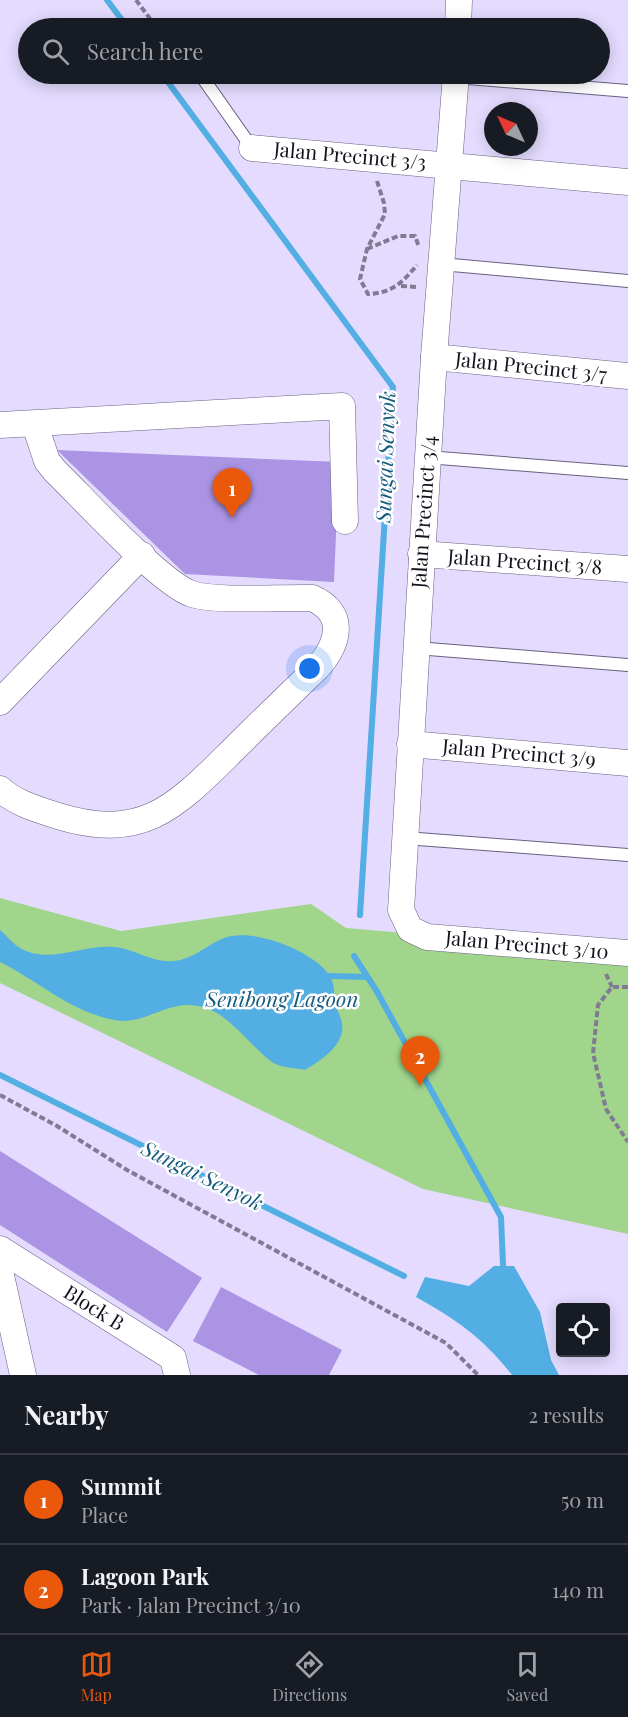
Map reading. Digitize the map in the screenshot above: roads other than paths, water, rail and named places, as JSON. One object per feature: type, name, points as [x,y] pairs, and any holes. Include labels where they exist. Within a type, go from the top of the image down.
[{"type":"street","points":[[458,18],[459,0]]},
{"type":"street","name":"Jalan Precinct 3/4","points":[[427,937],[410,929],[400,910],[427,457],[454,84]]},
{"type":"street","name":"Jalan Precinct 3/3","points":[[252,148],[628,182]]},
{"type":"street","name":"Jalan Precinct 3/7","points":[[434,357],[628,376]]},
{"type":"street","points":[[0,425],[35,425],[342,406],[345,521]]},
{"type":"street","points":[[0,789],[24,805],[92,824],[113,825],[155,816],[184,798],[327,657],[336,633],[336,623],[332,612],[324,603],[312,598],[194,595],[170,581],[55,471],[47,461],[35,425]]},
{"type":"street","name":"Jalan Precinct 3/8","points":[[421,554],[628,569]]},
{"type":"street","points":[[0,702],[142,555]]},
{"type":"street","name":"Jalan Precinct 3/9","points":[[410,744],[628,763]]},
{"type":"street","name":"Jalan Precinct 3/10","points":[[427,937],[628,953]]},
{"type":"street","name":"Block B","points":[[0,1249],[173,1358],[177,1375]]},
{"type":"street","points":[[0,1271],[23,1375]]},
{"type":"lane","points":[[207,84],[252,148]]},
{"type":"lane","points":[[552,84],[628,91]]},
{"type":"lane","points":[[441,264],[628,281]]},
{"type":"lane","points":[[427,457],[628,473]]},
{"type":"lane","points":[[416,648],[628,665]]},
{"type":"lane","points":[[405,838],[628,855]]},
{"type":"water","name":"Senibong Lagoon","points":[[0,930],[17,946],[31,953],[42,955],[114,947],[127,949],[153,959],[175,961],[224,938],[236,935],[251,936],[282,944],[311,958],[330,976],[342,1023],[340,1038],[331,1051],[305,1070],[272,1062],[223,1017],[200,1006],[174,1007],[127,1021],[98,1016],[69,1003],[0,962]]},
{"type":"water","points":[[494,1266],[514,1266],[540,1312],[551,1360],[559,1375],[512,1375],[480,1340],[416,1297],[425,1277],[469,1286]]},
{"type":"waterway","name":"Sungai Senyok","points":[[107,0],[120,18]]},
{"type":"waterway","name":"Sungai Senyok","points":[[169,84],[393,387],[360,915]]},
{"type":"waterway","name":"Sungai Senyok","points":[[354,956],[376,990],[501,1217],[503,1265]]},
{"type":"waterway","points":[[330,976],[367,977]]},
{"type":"waterway","name":"Sungai Senyok","points":[[0,1075],[404,1276]]},
{"type":"place","name":"Summit","points":[[232,518]]},
{"type":"place","name":"Lagoon Park","points":[[420,1086]]}]
